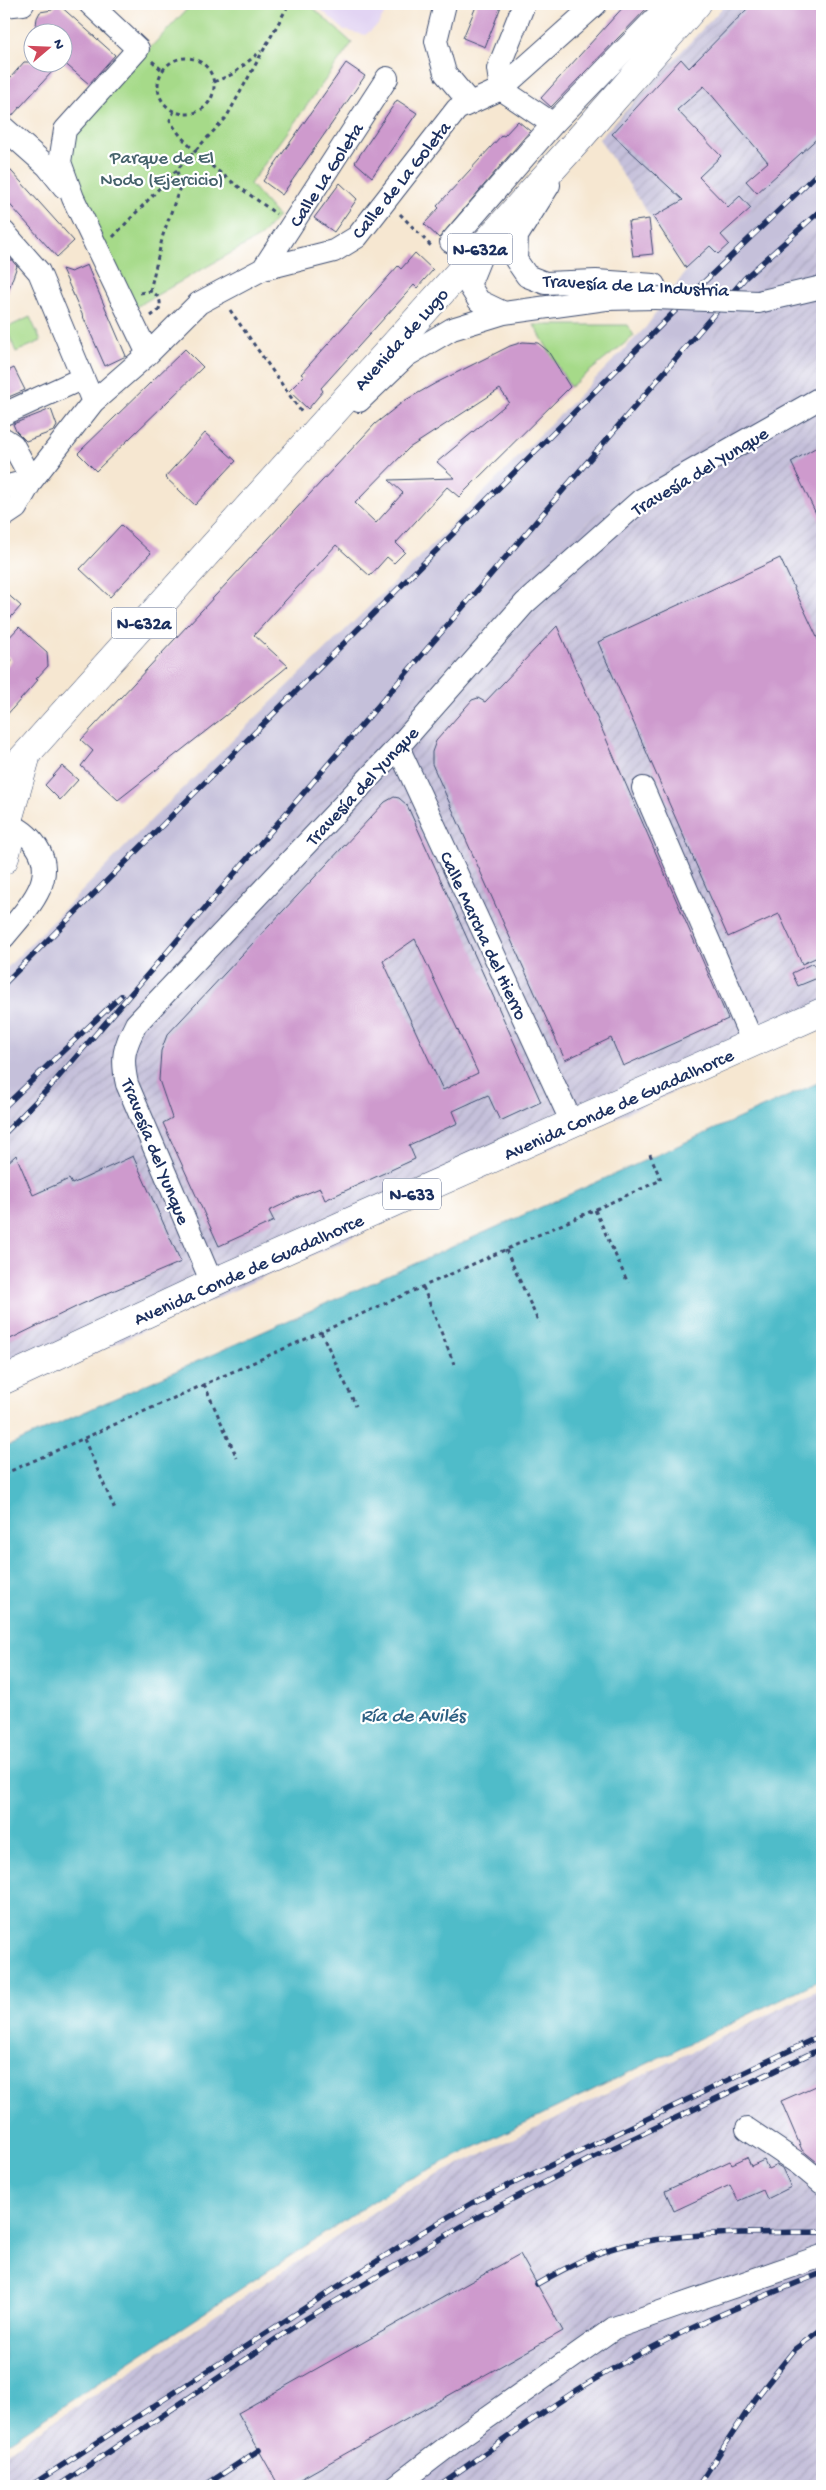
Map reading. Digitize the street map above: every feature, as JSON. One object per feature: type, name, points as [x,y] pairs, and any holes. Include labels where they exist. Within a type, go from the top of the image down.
[{"type":"main road","name":"Avenida de Lugo","points":[[262,493],[580,138],[697,4]]},
{"type":"main road","name":"N-632a","points":[[4,779],[262,493]]},
{"type":"main road","name":"N-632a","points":[[4,860],[10,838],[5,822],[27,753]]},
{"type":"main road","name":"Avenida Conde de Guadalhorce","points":[[4,1380],[212,1284],[822,1012]]},
{"type":"street","points":[[4,6],[22,4]]},
{"type":"street","points":[[90,4],[138,49],[65,130],[60,162],[73,198],[148,354]]},
{"type":"street","points":[[445,4],[436,41],[445,73],[470,103]]},
{"type":"street","points":[[524,4],[498,69],[501,89],[553,124]]},
{"type":"street","name":"Calle de La Goleta","points":[[4,516],[16,508],[32,480],[93,402],[148,354],[199,303],[263,269],[334,251],[358,237],[457,109],[501,89],[596,4]]},
{"type":"street","points":[[451,242],[553,124],[669,4]]},
{"type":"street","name":"Calle La Goleta","points":[[263,269],[387,78]]},
{"type":"street","points":[[4,128],[47,166],[73,198]]},
{"type":"street","name":"Travesía de La Industria","points":[[580,138],[517,236],[516,260],[527,276],[545,283],[596,281],[659,292],[761,297],[819,288]]},
{"type":"street","points":[[4,232],[39,272],[93,402]]},
{"type":"street","points":[[488,240],[469,285],[479,301],[504,313]]},
{"type":"street","name":"Travesía de La Industria","points":[[262,493],[406,356],[452,329],[504,313],[659,292]]},
{"type":"street","points":[[4,414],[83,378]]},
{"type":"street","name":"Travesía del Yunque","points":[[212,1284],[127,1084],[123,1066],[124,1048],[136,1024],[398,748],[526,604],[641,500],[822,397]]},
{"type":"street","points":[[4,439],[13,445],[32,480],[4,487]]},
{"type":"street","name":"Calle Marcha del Hierro","points":[[398,748],[572,1123]]},
{"type":"street","points":[[643,788],[753,1043]]},
{"type":"street","points":[[4,937],[36,896],[44,874],[39,851],[33,841],[25,832],[5,822]]},
{"type":"street","points":[[747,2130],[799,2164],[822,2183]]},
{"type":"street","points":[[396,2486],[464,2434],[614,2328],[822,2256]]},
{"type":"path","points":[[110,240],[226,118],[290,4]]},
{"type":"path","points":[[214,82],[234,74],[263,50]]},
{"type":"path","points":[[185,58],[198,60],[206,66],[214,82],[214,92],[205,106],[188,114],[174,111],[166,106],[159,91],[159,82],[167,65],[185,58]]},
{"type":"path","points":[[174,111],[170,120],[177,133],[194,150],[278,216]]},
{"type":"path","points":[[150,291],[163,235],[180,187],[177,170]]},
{"type":"path","points":[[397,187],[405,194],[403,204],[398,212],[406,223],[459,272]]},
{"type":"path","points":[[218,293],[317,431]]},
{"type":"path","points":[[4,1474],[661,1180],[649,1152]]},
{"type":"path","points":[[595,1210],[628,1283]]},
{"type":"path","points":[[506,1250],[540,1324]]},
{"type":"path","points":[[423,1287],[454,1364]]},
{"type":"path","points":[[321,1332],[356,1406]]},
{"type":"path","points":[[204,1384],[237,1458]]},
{"type":"path","points":[[84,1439],[116,1512]]},
{"type":"shaded area","points":[[315,4],[390,4],[378,25],[365,35],[344,30]]},
{"type":"shaded area","points":[[726,4],[822,4],[822,151],[725,234],[686,271],[599,139]]},
{"type":"shaded area","points":[[822,151],[822,223],[767,268],[714,333],[715,424],[536,561],[4,1128],[4,971],[154,817],[426,551],[646,327],[686,271],[725,234]]},
{"type":"shaded area","points":[[822,223],[822,1025],[4,1394],[4,1128],[536,561],[715,424],[714,333],[767,268]]},
{"type":"shaded area","points":[[822,1988],[822,2486],[4,2486],[4,2454],[405,2191]]},
{"type":"green space","name":"Parque de El Nodo (Ejercicio)","points":[[192,4],[309,4],[352,43],[250,184],[278,216],[261,236],[134,308],[65,161],[69,133]]},
{"type":"green space","points":[[30,317],[41,341],[16,352],[6,328]]},
{"type":"green space","points":[[534,325],[628,325],[634,336],[570,387]]},
{"type":"water","name":"Ría de Avilés","points":[[822,1081],[822,1979],[401,2183],[4,2445],[4,1448]]},
{"type":"building","points":[[58,4],[115,55],[89,84],[72,70],[72,22],[36,22],[40,12],[52,10]]},
{"type":"building","points":[[477,4],[502,4],[485,47],[463,38]]},
{"type":"building","points":[[626,4],[651,4],[551,107],[541,98]]},
{"type":"building","points":[[752,4],[822,4],[822,134],[757,193],[746,181],[768,162],[704,86],[677,110],[721,156],[699,177],[728,207],[740,196],[751,208],[721,235],[729,244],[718,254],[710,246],[686,268],[653,217],[683,200],[612,134],[681,59],[689,68]]},
{"type":"building","points":[[346,63],[365,76],[282,195],[263,181]]},
{"type":"building","points":[[22,64],[22,72],[52,72],[11,117],[4,110],[4,85]]},
{"type":"building","points":[[397,100],[417,113],[372,177],[355,162]]},
{"type":"building","points":[[518,121],[530,131],[439,238],[424,224],[439,208],[437,206],[502,135],[504,136]]},
{"type":"building","points":[[4,163],[74,241],[57,257],[4,198]]},
{"type":"building","points":[[340,183],[357,199],[334,232],[314,218]]},
{"type":"building","points":[[649,219],[653,254],[633,256],[628,222]]},
{"type":"building","points":[[4,252],[17,266],[6,297],[4,297]]},
{"type":"building","points":[[415,253],[433,270],[417,288],[414,285],[321,388],[323,391],[308,409],[289,391],[304,376],[301,374],[398,266],[401,269]]},
{"type":"building","points":[[87,265],[126,356],[105,366],[62,269],[71,272]]},
{"type":"building","points":[[523,342],[538,343],[548,351],[570,387],[459,497],[447,487],[396,543],[405,552],[394,563],[387,557],[370,576],[336,545],[254,635],[288,666],[118,800],[81,766],[93,751],[81,740],[375,424],[404,401],[510,346]],"holes":[[[500,389],[509,402],[437,462],[455,478],[389,480],[403,493],[376,523],[355,503],[409,448]]]},
{"type":"building","points":[[185,349],[203,367],[96,471],[78,453]]},
{"type":"building","points":[[14,368],[25,390],[4,399],[4,373]]},
{"type":"building","points":[[51,409],[57,426],[54,431],[26,441],[16,431],[13,424]]},
{"type":"building","points":[[205,433],[236,461],[195,505],[165,477]]},
{"type":"building","points":[[822,444],[822,526],[791,462]]},
{"type":"building","points":[[121,525],[151,553],[110,597],[80,569]]},
{"type":"building","points":[[780,558],[822,648],[822,955],[802,964],[779,914],[728,937],[598,642]]},
{"type":"building","points":[[4,591],[21,606],[4,625]]},
{"type":"building","points":[[557,626],[728,1019],[623,1066],[611,1038],[565,1060],[432,764],[432,752],[436,741],[472,700],[478,698],[485,702]]},
{"type":"building","points":[[19,627],[47,652],[48,666],[4,718],[4,669],[12,660],[4,653],[4,643]]},
{"type":"building","points":[[62,766],[78,780],[60,800],[45,785]]},
{"type":"building","points":[[394,797],[399,798],[407,805],[541,1102],[500,1121],[488,1095],[453,1111],[458,1123],[409,1145],[415,1159],[325,1200],[320,1188],[298,1197],[269,1211],[274,1221],[219,1246],[163,1123],[172,1118],[159,1080],[161,1051],[167,1035],[385,802]],"holes":[[[415,939],[478,1073],[443,1090],[383,961]]]},
{"type":"building","points":[[813,963],[820,977],[798,986],[792,973]]},
{"type":"building","points":[[16,1155],[33,1195],[69,1179],[72,1184],[133,1156],[181,1262],[82,1304],[4,1342],[4,1166]]},
{"type":"building","points":[[822,2083],[822,2166],[802,2150],[781,2101]]},
{"type":"building","points":[[747,2157],[751,2166],[764,2160],[768,2169],[777,2165],[782,2168],[791,2187],[767,2199],[763,2190],[738,2201],[730,2185],[674,2211],[665,2191],[730,2161],[732,2164]]},
{"type":"building","points":[[520,2254],[563,2331],[288,2486],[279,2486],[238,2413]]},
{"type":"railway","points":[[4,984],[704,282],[822,169]]},
{"type":"railway","points":[[4,1134],[49,1088],[168,951],[745,278],[822,209]]},
{"type":"railway","points":[[4,1107],[121,996]]},
{"type":"railway","points":[[30,2486],[419,2234],[472,2203],[822,2035]]},
{"type":"railway","points":[[58,2486],[304,2320],[474,2219],[590,2159],[822,2048]]},
{"type":"railway","points":[[537,2284],[597,2254],[617,2247],[642,2242],[693,2235],[822,2232]]},
{"type":"railway","points":[[438,2486],[546,2411],[610,2370],[699,2324],[822,2273]]},
{"type":"railway","points":[[698,2486],[756,2398],[795,2349],[822,2329]]},
{"type":"railway","points":[[204,2486],[259,2450]]}]
